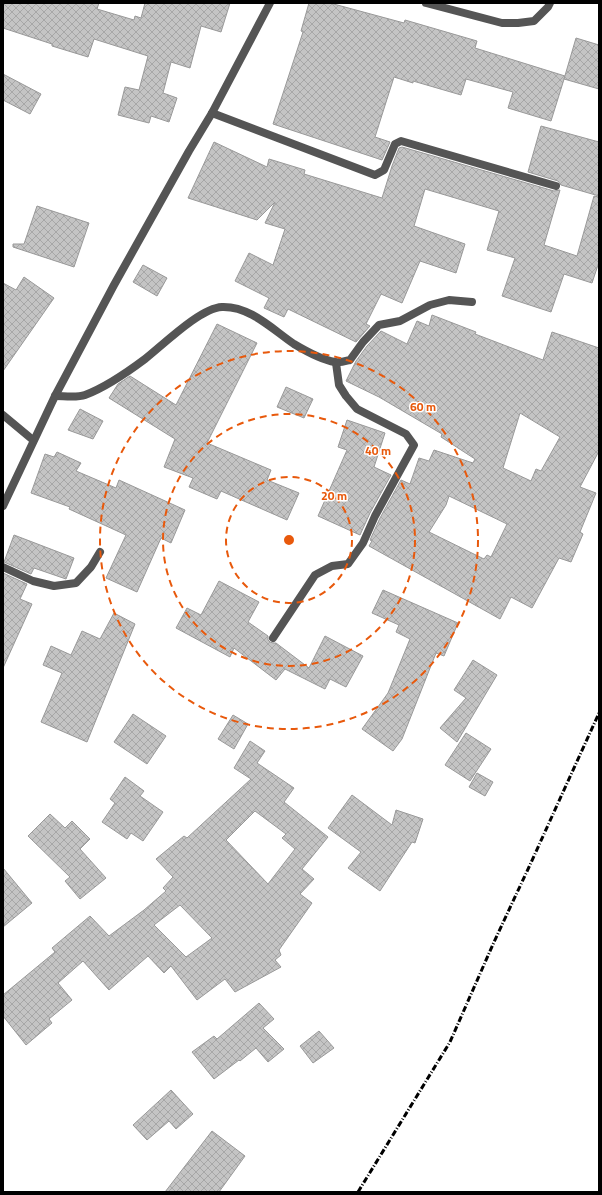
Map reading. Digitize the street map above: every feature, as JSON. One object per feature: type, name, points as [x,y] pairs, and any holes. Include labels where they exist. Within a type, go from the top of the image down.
[{"type":"street","points":[[3,506],[55,396],[114,285],[212,113],[270,3]]},
{"type":"street","points":[[426,3],[502,22],[518,23],[534,21],[550,3]]},
{"type":"street","points":[[212,113],[375,175],[384,170],[395,144],[401,141],[556,186]]},
{"type":"street","points":[[55,396],[84,395],[110,382],[145,358],[198,316],[221,307],[236,308],[261,320],[294,344],[336,362],[350,360],[363,342],[379,325],[400,321],[430,305],[449,300],[472,302]]},
{"type":"street","points":[[273,638],[315,575],[332,566],[348,564],[363,543],[375,516],[414,445],[406,434],[357,409],[339,385],[336,362]]},
{"type":"street","points":[[3,416],[33,440]]},
{"type":"street","points":[[3,567],[33,581],[54,586],[76,582],[90,567],[100,552]]},
{"type":"building","points":[[3,3],[99,3],[97,9],[134,20],[135,16],[141,18],[145,3],[230,3],[221,32],[201,26],[190,68],[171,62],[163,93],[177,98],[169,122],[151,116],[149,123],[118,115],[125,87],[139,90],[148,56],[94,39],[88,57],[52,46],[52,44],[3,28]]},
{"type":"building","points":[[309,3],[330,3],[404,23],[405,20],[477,41],[475,48],[565,76],[551,121],[508,108],[513,92],[466,79],[461,95],[394,77],[375,137],[390,142],[382,160],[273,124],[303,32],[301,31]]},
{"type":"building","points":[[576,38],[599,45],[599,89],[564,79]]},
{"type":"building","points":[[3,74],[41,94],[30,114],[3,100]]},
{"type":"building","points":[[541,126],[599,142],[599,196],[561,185],[558,181],[528,172]]},
{"type":"building","points":[[214,142],[267,167],[269,159],[305,170],[304,174],[382,198],[399,148],[402,147],[554,191],[560,190],[544,245],[577,256],[594,196],[599,197],[599,262],[592,283],[564,274],[551,312],[502,296],[515,258],[487,250],[499,211],[425,189],[414,226],[465,244],[456,273],[420,261],[402,303],[381,294],[366,324],[370,326],[356,342],[288,309],[284,317],[264,308],[269,298],[235,281],[249,253],[273,265],[285,229],[265,223],[275,202],[257,220],[188,198]]},
{"type":"building","points":[[37,206],[89,223],[74,267],[13,247],[13,244],[24,244]]},
{"type":"building","points":[[143,265],[167,278],[157,296],[133,282]]},
{"type":"building","points":[[24,277],[54,298],[3,371],[3,283],[16,290]]},
{"type":"building","points":[[432,315],[476,332],[475,334],[543,360],[552,332],[599,348],[599,451],[580,487],[596,493],[580,532],[583,534],[571,562],[559,558],[532,608],[511,597],[500,619],[369,546],[372,541],[370,540],[380,518],[401,480],[410,484],[419,458],[429,461],[434,450],[473,463],[475,459],[441,437],[442,434],[379,397],[346,381],[356,361],[381,331],[407,344],[417,321],[429,326]],"holes":[[[520,413],[560,437],[541,471],[536,469],[531,481],[503,468]],[[449,496],[507,524],[491,557],[487,555],[484,559],[429,532],[446,505]]]},
{"type":"building","points":[[217,324],[257,343],[207,443],[271,470],[267,480],[299,493],[287,520],[221,491],[217,499],[189,487],[193,478],[164,467],[175,439],[109,398],[118,384],[130,376],[176,405]]},
{"type":"building","points":[[286,387],[313,399],[304,418],[277,407]]},
{"type":"building","points":[[80,409],[103,421],[93,439],[68,430]]},
{"type":"building","points":[[347,420],[385,433],[374,467],[391,475],[370,513],[360,535],[318,516],[347,450],[338,447]]},
{"type":"building","points":[[57,452],[81,463],[76,471],[116,488],[119,480],[185,510],[171,543],[161,538],[137,592],[106,578],[126,535],[69,509],[70,507],[31,493],[45,454],[54,457]]},
{"type":"building","points":[[14,535],[74,558],[66,579],[34,568],[31,574],[4,562]]},
{"type":"building","points":[[3,573],[27,584],[20,599],[32,604],[3,668]]},
{"type":"building","points":[[219,581],[259,602],[248,622],[268,636],[268,640],[270,642],[276,643],[309,668],[325,636],[363,656],[346,687],[330,679],[325,689],[285,669],[276,680],[234,648],[230,657],[176,628],[187,608],[201,615]]},
{"type":"building","points":[[383,590],[458,623],[444,656],[436,653],[402,739],[393,751],[362,729],[388,693],[410,639],[396,632],[399,625],[372,613]]},
{"type":"building","points":[[114,613],[135,624],[87,742],[41,722],[62,673],[43,665],[51,646],[71,655],[82,631],[100,639]]},
{"type":"building","points":[[473,660],[497,675],[457,742],[440,728],[466,698],[454,690]]},
{"type":"building","points":[[133,714],[166,736],[147,764],[114,742]]},
{"type":"building","points":[[233,715],[248,724],[234,749],[218,739]]},
{"type":"building","points":[[466,733],[491,749],[470,781],[445,765]]},
{"type":"building","points":[[250,741],[265,751],[257,763],[294,788],[284,802],[328,837],[302,869],[314,879],[300,894],[312,903],[279,950],[281,955],[275,960],[281,967],[235,992],[225,979],[197,1000],[171,966],[164,973],[148,956],[109,990],[83,961],[58,983],[72,1000],[49,1019],[52,1023],[26,1045],[3,1016],[3,995],[55,952],[52,948],[90,916],[109,936],[144,910],[166,891],[163,888],[173,877],[156,859],[184,836],[187,838],[251,779],[234,768]],"holes":[[[255,811],[286,834],[282,838],[295,849],[268,884],[226,840]],[[180,905],[212,938],[186,957],[154,925]]]},
{"type":"building","points":[[477,773],[493,782],[485,796],[469,787]]},
{"type":"building","points":[[125,777],[144,791],[140,796],[163,812],[143,841],[131,833],[127,839],[102,822],[115,803],[110,799]]},
{"type":"building","points":[[352,795],[392,825],[396,810],[423,819],[415,843],[412,842],[380,891],[348,868],[361,852],[328,828]]},
{"type":"building","points":[[50,814],[65,828],[72,821],[90,839],[80,849],[106,878],[80,899],[65,881],[70,877],[28,836]]},
{"type":"building","points":[[3,868],[32,903],[3,927]]},
{"type":"building","points":[[259,1003],[274,1019],[263,1028],[284,1049],[268,1062],[256,1048],[214,1079],[192,1052],[214,1036],[217,1039]]},
{"type":"building","points":[[319,1031],[334,1048],[313,1063],[300,1046]]},
{"type":"building","points":[[171,1090],[193,1114],[176,1129],[169,1121],[147,1140],[133,1125]]},
{"type":"building","points":[[212,1131],[245,1156],[219,1192],[165,1192]]},
{"type":"railway","points":[[358,1192],[450,1042],[599,713]]}]
